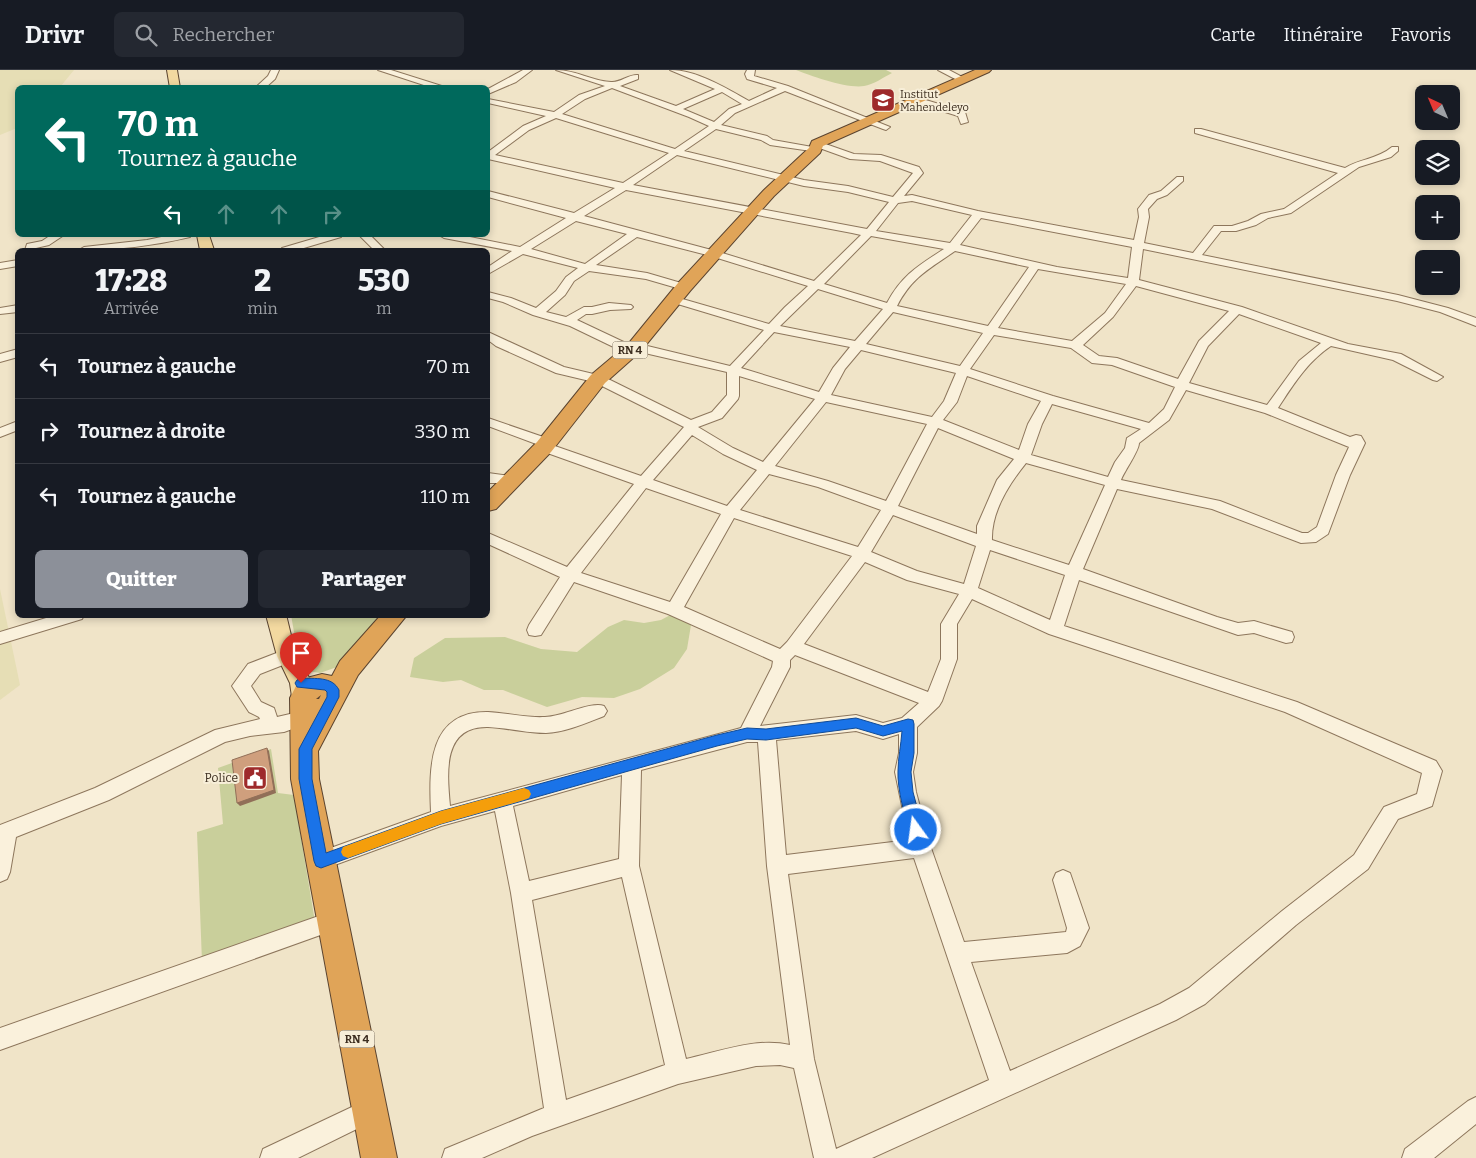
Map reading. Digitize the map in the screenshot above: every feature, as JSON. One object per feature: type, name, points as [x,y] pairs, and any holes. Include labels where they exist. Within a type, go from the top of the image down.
[{"type":"highway","name":"RN 4","points":[[490,502],[545,445],[598,379],[633,349],[753,211],[816,147],[869,120],[985,70]]},
{"type":"highway","points":[[315,695],[349,668],[391,618]]},
{"type":"highway","name":"RN 4","points":[[315,695],[305,749],[305,779],[379,1158]]},
{"type":"main road","points":[[172,70],[174,85]]},
{"type":"main road","points":[[277,618],[287,656],[315,695]]},
{"type":"street","points":[[263,85],[272,77],[275,70]]},
{"type":"street","points":[[490,91],[528,70]]},
{"type":"street","points":[[535,630],[570,575],[643,482],[690,427],[716,415],[733,396],[733,370],[771,328],[865,237],[918,173],[916,169],[881,158],[853,157],[816,147],[770,142],[764,138],[714,126],[676,109],[560,70]]},
{"type":"street","points":[[674,70],[722,89],[749,104]]},
{"type":"street","points":[[751,70],[750,77],[759,82],[786,88],[886,127]]},
{"type":"street","points":[[942,70],[962,79]]},
{"type":"street","points":[[387,71],[434,85]]},
{"type":"street","points":[[490,155],[526,128],[555,115],[582,97],[609,85],[635,77]]},
{"type":"street","points":[[490,270],[625,186],[674,151],[714,126],[732,111],[786,88]]},
{"type":"street","points":[[676,109],[722,89]]},
{"type":"street","points":[[916,100],[962,114],[964,122]]},
{"type":"street","points":[[490,101],[555,115],[703,160],[804,183],[848,190],[895,202],[912,198],[978,214],[1133,242],[1138,246],[1196,256],[1398,298],[1444,310],[1476,322]]},
{"type":"street","points":[[1198,131],[1347,172]]},
{"type":"street","points":[[1196,256],[1218,228],[1232,229],[1252,223],[1264,216],[1287,211],[1361,163],[1388,155],[1395,149]]},
{"type":"street","points":[[490,156],[575,177],[843,228],[865,237],[953,248],[1036,266],[1133,282],[1238,309],[1354,350],[1397,357],[1437,377]]},
{"type":"street","points":[[1075,346],[1109,316],[1133,282],[1143,226],[1143,209],[1153,197],[1164,193],[1180,179]]},
{"type":"street","points":[[490,195],[715,254],[890,308],[992,331],[1075,346],[1096,360],[1113,361],[1181,385],[1270,410],[1354,444],[1356,439],[1358,441],[1323,530],[1311,538],[1301,538],[1215,505],[1113,483],[1023,457],[935,422],[823,397],[733,370],[633,349],[593,330],[537,313],[490,296]]},
{"type":"street","points":[[674,610],[730,512],[823,397],[839,368],[890,308],[898,291],[912,275],[953,248],[978,214]]},
{"type":"street","points":[[537,313],[561,293],[566,282],[634,233]]},
{"type":"street","points":[[30,248],[31,246],[45,243],[56,237]]},
{"type":"street","points":[[92,248],[122,241],[147,244],[177,237]]},
{"type":"street","points":[[293,248],[330,237]]},
{"type":"street","points":[[366,237],[378,248]]},
{"type":"street","points":[[448,237],[522,250],[585,267],[647,276],[680,294],[771,328],[859,346],[963,371],[1048,399],[1150,428]]},
{"type":"street","points":[[448,237],[453,243],[449,248]]},
{"type":"street","points":[[0,266],[15,264]]},
{"type":"street","points":[[826,1158],[803,1059],[778,866],[756,734],[788,652],[862,554],[889,509],[935,422],[950,402],[963,371],[1036,266]]},
{"type":"street","points":[[567,322],[584,310],[592,311],[610,306],[627,307]]},
{"type":"street","points":[[0,311],[15,308]]},
{"type":"street","points":[[1055,629],[1074,572],[1122,462],[1132,449],[1132,441],[1166,415],[1173,405],[1195,356],[1220,324],[1238,309]]},
{"type":"street","points":[[490,336],[500,343],[560,370],[598,379],[690,427],[728,451],[765,468],[823,484],[985,543],[1074,572],[1214,622],[1238,628],[1254,627],[1286,637]]},
{"type":"street","points":[[1270,410],[1307,359],[1318,348],[1330,342]]},
{"type":"street","points":[[0,358],[15,354]]},
{"type":"street","points":[[321,861],[441,817],[632,764],[756,734],[856,723],[883,731],[908,724],[933,701],[949,659],[949,624],[969,591],[985,543],[984,526],[1004,480],[1023,457],[1035,424],[1048,399]]},
{"type":"street","points":[[490,423],[643,482],[862,554],[913,576],[969,591],[1055,629],[1291,707],[1429,767],[1433,771],[1425,800],[1391,813],[1361,862],[1290,918],[1197,996],[1168,1012],[844,1158]]},
{"type":"street","points":[[0,433],[15,426]]},
{"type":"street","points":[[490,478],[513,480]]},
{"type":"street","points":[[490,539],[570,575],[933,701]]},
{"type":"street","points":[[2,638],[66,618]]},
{"type":"street","points":[[270,725],[268,713],[255,707],[241,686],[254,669],[287,656]]},
{"type":"street","points":[[0,872],[4,832],[102,794],[221,735],[284,724],[315,695]]},
{"type":"street","points":[[441,817],[441,755],[443,748],[460,725],[479,718],[509,723],[546,725],[571,721],[598,711]]},
{"type":"street","points":[[908,724],[908,753],[904,772],[921,848],[1003,1086]]},
{"type":"street","points":[[632,764],[629,866],[678,1072]]},
{"type":"street","points":[[502,800],[521,893],[557,1115]]},
{"type":"street","points":[[778,866],[921,848]]},
{"type":"street","points":[[521,893],[629,866]]},
{"type":"street","points":[[956,952],[1067,942],[1073,939],[1078,928],[1063,880]]},
{"type":"street","points":[[0,1039],[333,920]]},
{"type":"street","points":[[454,1158],[529,1125],[678,1072],[756,1055],[780,1054],[803,1059]]},
{"type":"street","points":[[1414,1158],[1476,1109]]},
{"type":"street","points":[[272,1158],[371,1110]]},
{"type":"shaded area","points":[[0,70],[74,70],[62,85],[15,85],[15,129],[0,135]]},
{"type":"shaded area","points":[[0,589],[20,685],[0,700]]},
{"type":"green space","points":[[796,70],[886,70],[892,73],[871,84],[849,86]]},
{"type":"green space","points":[[674,613],[691,625],[687,649],[674,668],[640,689],[614,698],[582,697],[547,707],[503,690],[484,690],[461,680],[443,682],[410,677],[414,658],[445,638],[505,637],[541,649],[577,652],[608,627],[624,620],[644,623],[661,620]]},
{"type":"green space","points":[[292,618],[382,618],[337,667],[320,673],[307,671],[299,660]]},
{"type":"green space","points":[[271,749],[278,793],[294,795],[315,922],[202,962],[197,832],[223,824],[218,768]]},
{"type":"building","name":"Police","points":[[267,748],[274,790],[237,803],[232,760]]},
{"type":"slow traffic","points":[[348,852],[441,817],[524,794]]},
{"type":"place","name":"Institut Mahendeleyo","points":[[883,100]]},
{"type":"place","name":"Police","points":[[255,778]]},
{"type":"route","points":[[301,683],[327,685],[332,687],[334,694],[305,749],[305,779],[321,861],[441,817],[717,741],[747,734],[766,734],[856,723],[883,731],[908,724],[908,753],[904,772],[916,830]]}]
